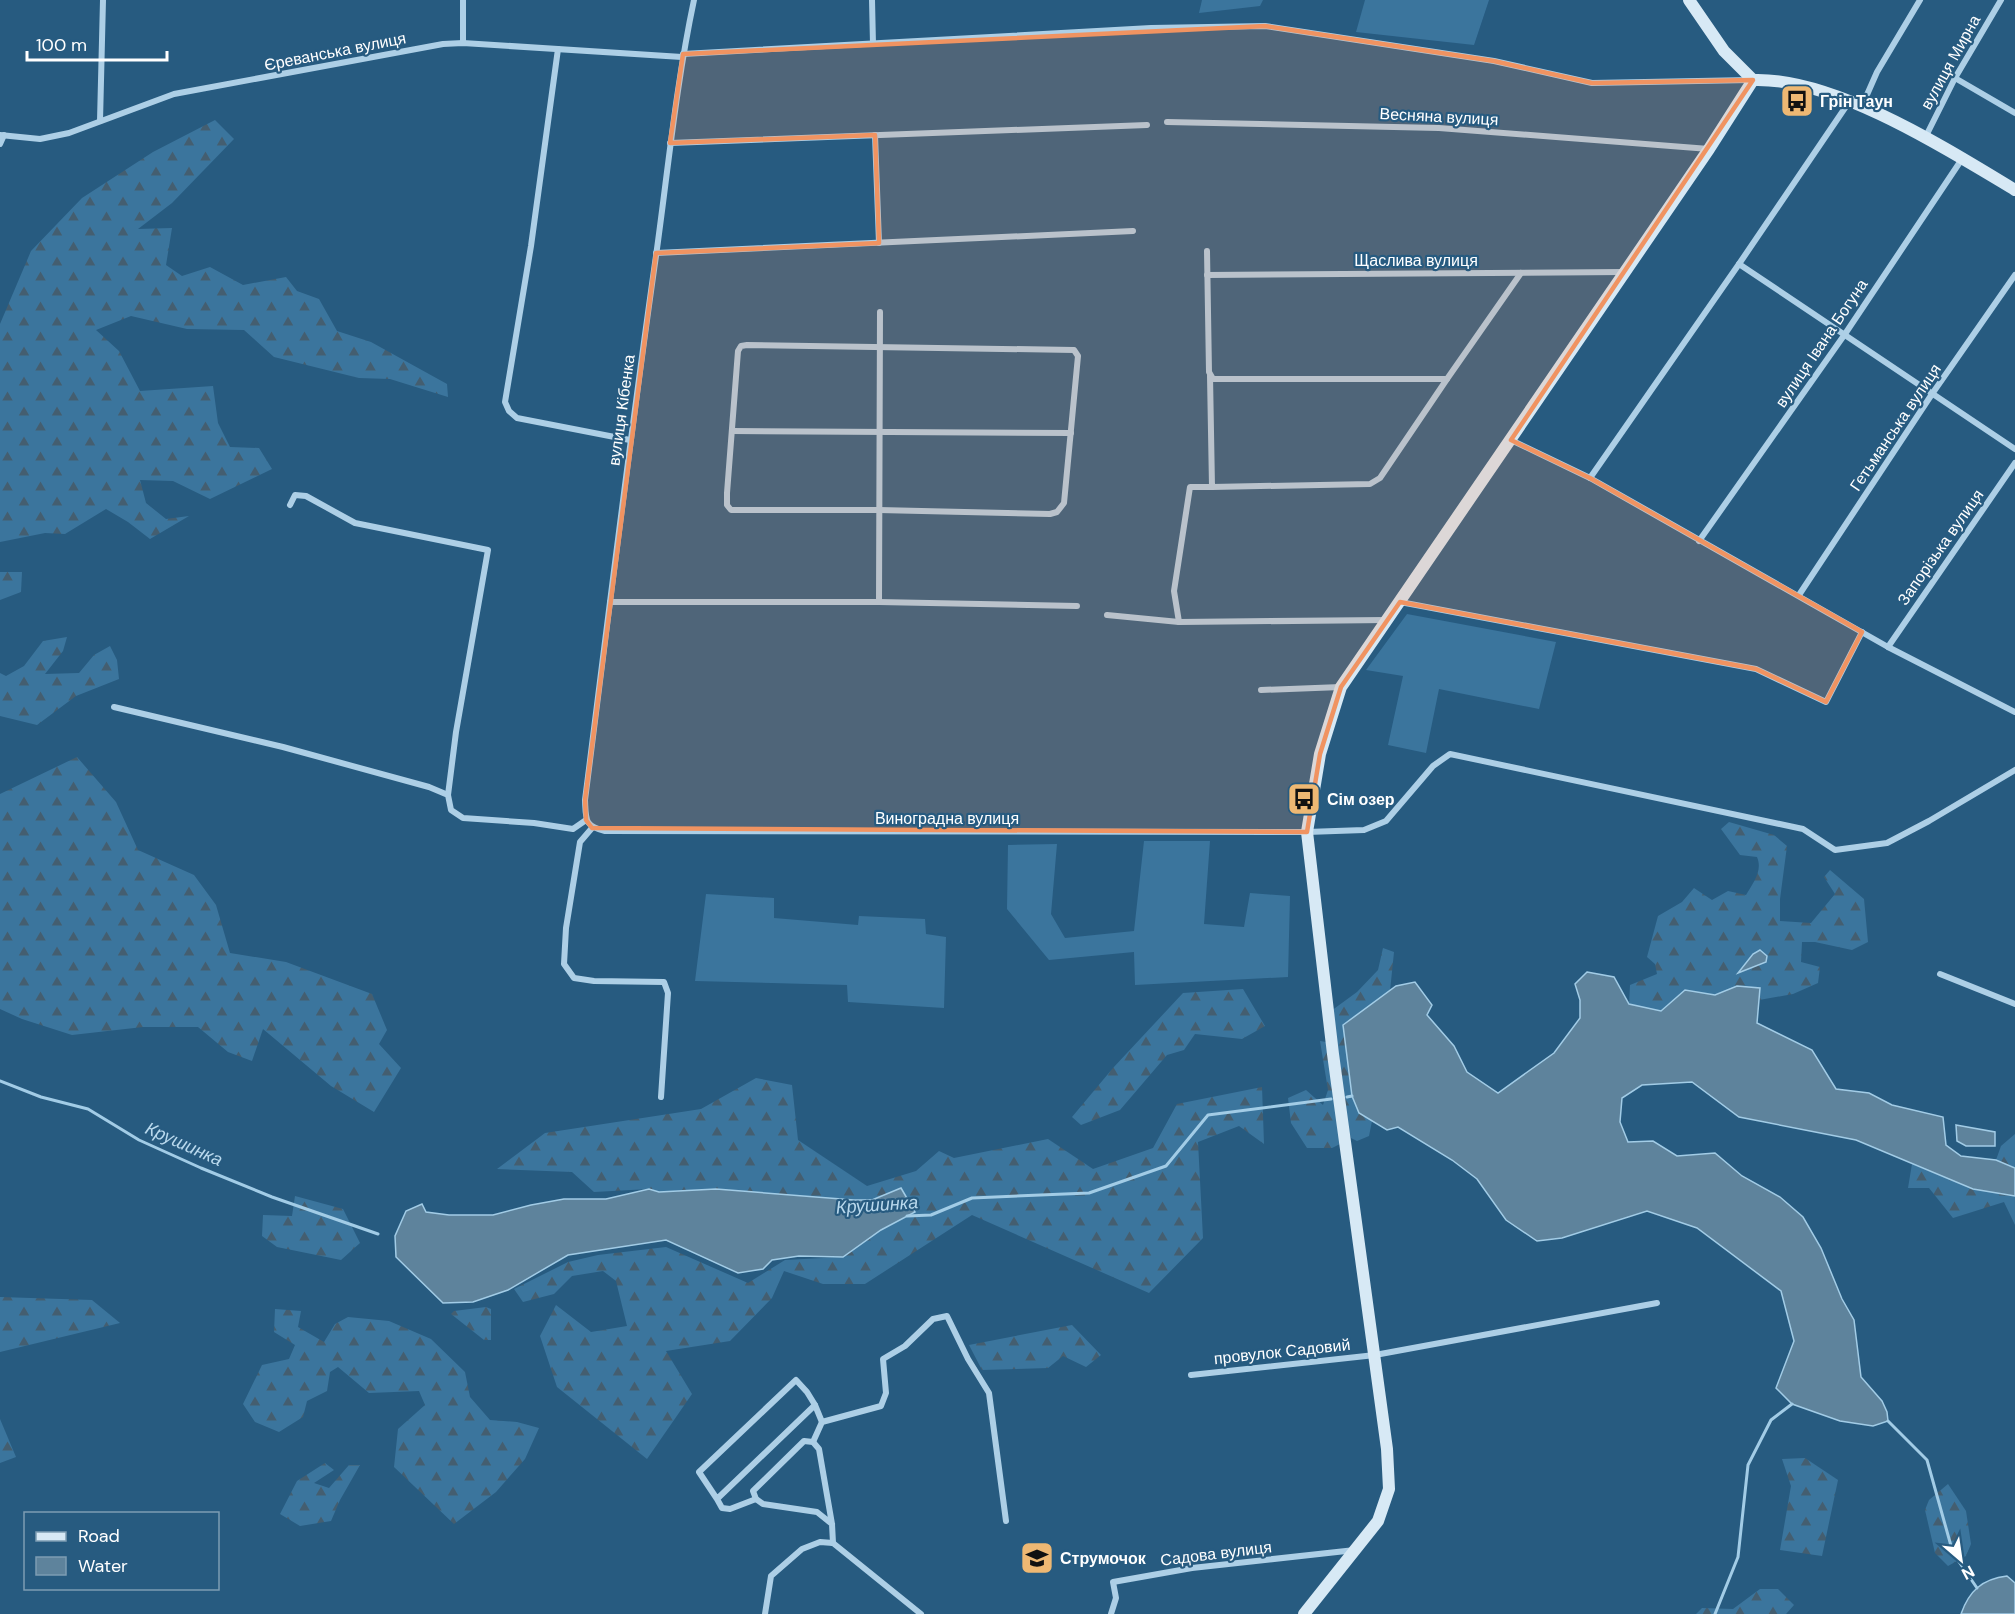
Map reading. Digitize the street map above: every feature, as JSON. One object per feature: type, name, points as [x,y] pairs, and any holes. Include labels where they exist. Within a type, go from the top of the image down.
[{"type":"street","points":[[100,121],[104,0]]},
{"type":"street","points":[[463,0],[463,43]]},
{"type":"street","name":"вулиця Кібенка","points":[[589,824],[585,800],[630,440],[670,143],[694,0]]},
{"type":"street","points":[[872,0],[873,44]]},
{"type":"street","points":[[1689,0],[1724,51],[1753,80],[1771,80],[1810,88],[1849,101],[1925,138],[2015,190]]},
{"type":"street","points":[[1862,107],[1877,72],[1920,0]]},
{"type":"street","name":"вулиця Мирна","points":[[1925,138],[1955,78],[2001,0]]},
{"type":"street","name":"Єреванська вулиця","points":[[2,135],[40,139],[69,133],[174,94],[443,44],[463,43],[683,55],[1151,28],[1264,26],[1494,61],[1592,83],[1753,80]]},
{"type":"street","points":[[558,49],[531,246],[505,402],[509,411],[517,418],[630,440]]},
{"type":"street","points":[[1955,78],[2015,113]]},
{"type":"street","points":[[1304,1614],[1378,1521],[1389,1489],[1387,1449],[1333,1054],[1307,832],[1320,754],[1341,687],[1709,149],[1753,80]]},
{"type":"street","points":[[1590,478],[1849,101]]},
{"type":"street","name":"Весняна вулиця","points":[[1167,122],[1439,128],[1709,149]]},
{"type":"street","points":[[670,143],[1147,125]]},
{"type":"street","points":[[0,144],[2,135]]},
{"type":"street","points":[[875,135],[879,243]]},
{"type":"street","name":"вулиця Івана Богуна","points":[[1699,541],[1845,334],[1962,159]]},
{"type":"street","points":[[656,252],[1133,231]]},
{"type":"street","points":[[1207,251],[1212,487]]},
{"type":"street","points":[[1739,264],[2015,449]]},
{"type":"street","name":"Щаслива вулиця","points":[[1208,275],[1625,272]]},
{"type":"street","points":[[1179,622],[1174,591],[1190,487],[1370,484],[1380,478],[1521,273]]},
{"type":"street","name":"Гетьманська вулиця","points":[[1799,595],[1932,394],[2015,275]]},
{"type":"street","points":[[879,602],[880,312]]},
{"type":"street","points":[[741,346],[880,346],[1074,350],[1078,356],[1064,503],[1057,512],[731,510],[727,505],[727,493],[738,351],[741,346]]},
{"type":"street","points":[[1210,376],[1213,379],[1447,378]]},
{"type":"street","points":[[732,431],[1071,433]]},
{"type":"street","points":[[1511,440],[1590,478],[1888,647],[2015,712]]},
{"type":"street","name":"Запорізька вулиця","points":[[1888,647],[2015,463]]},
{"type":"street","points":[[290,505],[295,495],[306,496],[355,523],[488,550],[456,732],[448,795],[451,810],[463,818],[534,823],[573,829],[589,824]]},
{"type":"street","points":[[610,602],[879,602],[1077,606]]},
{"type":"street","points":[[1400,602],[1756,669],[1826,702],[1862,632]]},
{"type":"street","points":[[1107,615],[1179,622],[1388,620]]},
{"type":"street","points":[[1261,690],[1341,687]]},
{"type":"street","points":[[114,706],[283,747],[429,787],[448,795]]},
{"type":"street","name":"Виноградна вулиця","points":[[589,824],[604,831],[1307,832],[1364,830],[1386,821],[1433,765],[1450,754],[1803,829],[1835,850],[1887,843],[2015,770]]},
{"type":"street","points":[[589,824],[580,842],[566,928],[564,964],[574,978],[594,981],[664,982],[668,993],[661,1097]]},
{"type":"street","points":[[1940,975],[2015,1004]]},
{"type":"street","name":"провулок Садовий","points":[[1191,1375],[1375,1355],[1657,1303]]},
{"type":"street","points":[[822,1422],[881,1406],[886,1394],[883,1359],[905,1346],[933,1319],[947,1316],[968,1359],[989,1393],[1006,1521]]},
{"type":"street","points":[[756,1499],[730,1509],[722,1508],[699,1472],[796,1380],[807,1392],[822,1422],[813,1442]]},
{"type":"street","points":[[717,1499],[815,1405]]},
{"type":"street","points":[[832,1524],[817,1512],[763,1503],[756,1499],[753,1491],[804,1441],[813,1442],[819,1449],[832,1524],[833,1543]]},
{"type":"street","points":[[765,1614],[771,1576],[802,1549],[820,1542],[833,1543],[921,1614]]},
{"type":"street","name":"Садова вулиця","points":[[1111,1614],[1116,1598],[1113,1582],[1192,1568],[1355,1550]]},
{"type":"highlighted area","points":[[1265,26],[1494,61],[1592,83],[1753,80],[1511,440],[1590,478],[1862,632],[1826,702],[1756,669],[1400,602],[1341,687],[1320,754],[1307,832],[592,828],[586,820],[585,800],[656,253],[879,243],[875,135],[670,143],[683,54]]},
{"type":"green space","points":[[1202,0],[1263,0],[1260,6],[1199,13]]},
{"type":"green space","points":[[1365,0],[1489,0],[1474,45],[1356,32]]},
{"type":"green space","points":[[215,120],[234,139],[172,203],[138,229],[172,228],[166,265],[182,276],[210,267],[243,285],[286,277],[297,291],[319,299],[337,331],[371,342],[447,384],[448,397],[390,379],[359,378],[274,357],[244,330],[187,329],[131,316],[96,330],[119,351],[140,391],[213,386],[218,423],[230,447],[259,448],[272,469],[210,499],[173,481],[140,480],[146,503],[166,519],[189,516],[150,539],[106,509],[65,534],[45,533],[0,542],[0,324],[31,251],[82,198],[153,152]]},
{"type":"green space","points":[[0,572],[22,572],[21,592],[0,600]]},
{"type":"green space","points":[[1407,614],[1556,642],[1539,709],[1439,689],[1426,753],[1388,745],[1403,676],[1366,670]]},
{"type":"green space","points":[[67,637],[63,651],[45,674],[79,673],[94,655],[110,646],[117,660],[119,679],[76,696],[37,725],[0,716],[0,673],[6,676],[24,666],[43,641]]},
{"type":"green space","points":[[77,757],[116,802],[138,850],[194,875],[216,905],[230,953],[286,962],[372,994],[387,1030],[379,1044],[401,1068],[374,1112],[331,1086],[263,1029],[252,1061],[228,1052],[198,1027],[143,1027],[72,1035],[22,1019],[0,1009],[0,794]]},
{"type":"green space","points":[[1729,822],[1774,835],[1787,846],[1780,899],[1780,921],[1811,923],[1835,894],[1824,877],[1830,870],[1864,899],[1868,942],[1852,950],[1815,942],[1802,942],[1801,962],[1820,967],[1818,983],[1793,994],[1759,1000],[1760,988],[1737,986],[1715,995],[1685,990],[1661,1011],[1629,1004],[1630,985],[1657,974],[1655,964],[1647,957],[1658,916],[1682,902],[1694,888],[1712,900],[1728,891],[1746,895],[1754,881],[1759,867],[1757,857],[1740,855],[1721,829]]},
{"type":"green space","points":[[1144,841],[1210,841],[1204,924],[1244,927],[1250,893],[1290,896],[1288,977],[1135,985],[1134,952],[1049,960],[1007,909],[1008,845],[1057,844],[1051,914],[1065,938],[1134,931]]},
{"type":"green space","points":[[706,894],[774,898],[774,918],[858,925],[859,916],[925,919],[926,934],[946,937],[944,1008],[848,1002],[847,985],[695,981]]},
{"type":"green space","points":[[1383,948],[1394,952],[1390,991],[1343,1025],[1359,1113],[1372,1121],[1369,1136],[1357,1141],[1351,1138],[1346,1119],[1331,1011],[1357,992],[1378,970]]},
{"type":"green space","points":[[1243,989],[1265,1026],[1242,1039],[1195,1034],[1184,1050],[1167,1055],[1120,1110],[1081,1125],[1072,1117],[1113,1068],[1183,993]]},
{"type":"green space","points":[[1320,1041],[1326,1042],[1342,1143],[1332,1148],[1307,1148],[1291,1123],[1288,1098],[1306,1090],[1323,1105],[1328,1090]]},
{"type":"green space","points":[[756,1078],[792,1085],[798,1140],[867,1186],[916,1171],[939,1151],[954,1158],[1048,1139],[1093,1169],[1153,1148],[1177,1104],[1262,1087],[1264,1144],[1239,1126],[1198,1142],[1203,1238],[1149,1293],[972,1215],[865,1284],[823,1284],[784,1271],[772,1298],[730,1341],[666,1351],[692,1394],[647,1459],[557,1387],[540,1336],[556,1305],[591,1332],[627,1326],[616,1281],[603,1271],[572,1276],[554,1294],[523,1302],[514,1289],[568,1262],[598,1255],[666,1247],[748,1283],[785,1260],[843,1257],[881,1230],[915,1212],[901,1188],[872,1200],[716,1189],[594,1192],[572,1172],[497,1169],[545,1133],[701,1109]]},
{"type":"green space","points":[[2015,1134],[2015,1168],[1996,1160],[2001,1146]]},
{"type":"green space","points":[[1912,1164],[1973,1189],[2015,1196],[2015,1225],[2004,1202],[1953,1218],[1929,1188],[1908,1188]]},
{"type":"green space","points":[[295,1196],[343,1209],[360,1243],[341,1260],[277,1247],[262,1236],[263,1215],[292,1216]]},
{"type":"green space","points":[[0,1297],[92,1300],[120,1323],[0,1352]]},
{"type":"green space","points":[[486,1307],[491,1309],[491,1340],[484,1340],[451,1314],[454,1311]]},
{"type":"green space","points":[[275,1309],[301,1311],[298,1327],[324,1342],[335,1324],[348,1317],[389,1321],[431,1339],[465,1372],[470,1397],[490,1420],[517,1422],[539,1428],[525,1459],[496,1492],[454,1524],[394,1467],[398,1429],[425,1405],[419,1391],[369,1393],[338,1367],[330,1372],[327,1391],[307,1401],[303,1417],[279,1432],[255,1422],[243,1404],[262,1365],[289,1359],[295,1345],[274,1332]]},
{"type":"green space","points":[[1072,1325],[1101,1355],[1086,1367],[1063,1356],[1048,1368],[982,1370],[969,1345]]},
{"type":"green space","points":[[0,1419],[16,1457],[0,1463]]},
{"type":"green space","points":[[1805,1458],[1838,1480],[1822,1556],[1780,1550],[1791,1486],[1782,1459]]},
{"type":"green space","points":[[325,1463],[334,1470],[314,1483],[329,1488],[349,1465],[360,1465],[331,1521],[300,1526],[280,1514],[297,1481]]},
{"type":"green space","points":[[1948,1484],[1966,1511],[1971,1544],[1966,1556],[1948,1566],[1935,1553],[1925,1510],[1929,1500]]},
{"type":"green space","points":[[1760,1589],[1778,1589],[1794,1605],[1786,1614],[1696,1614],[1702,1608],[1733,1609]]},
{"type":"water","points":[[1760,950],[1767,956],[1766,962],[1738,973],[1753,954]]},
{"type":"water","points":[[1587,972],[1614,977],[1629,1004],[1661,1011],[1685,990],[1715,995],[1737,986],[1760,988],[1757,1023],[1812,1050],[1836,1089],[1869,1093],[1892,1105],[1943,1117],[1946,1145],[1961,1156],[1996,1160],[2015,1168],[2015,1196],[1973,1189],[1856,1140],[1739,1117],[1692,1082],[1642,1085],[1622,1098],[1620,1122],[1628,1142],[1653,1141],[1677,1156],[1715,1153],[1742,1176],[1780,1197],[1803,1217],[1821,1248],[1842,1299],[1854,1320],[1861,1377],[1882,1401],[1888,1421],[1873,1426],[1840,1421],[1792,1404],[1776,1388],[1794,1341],[1781,1291],[1697,1228],[1647,1211],[1562,1238],[1537,1241],[1506,1220],[1477,1179],[1452,1160],[1398,1127],[1387,1130],[1359,1113],[1352,1096],[1343,1025],[1396,986],[1415,982],[1432,1005],[1427,1015],[1454,1046],[1467,1072],[1498,1093],[1554,1053],[1580,1018],[1580,1000],[1575,984]]},
{"type":"water","points":[[1956,1125],[1995,1132],[1995,1146],[1966,1146],[1957,1141]]},
{"type":"water","points":[[901,1188],[915,1212],[881,1230],[843,1257],[799,1256],[772,1260],[763,1269],[738,1273],[666,1240],[568,1255],[508,1290],[473,1302],[443,1303],[396,1257],[395,1236],[406,1211],[422,1204],[426,1212],[449,1215],[493,1215],[564,1199],[606,1199],[649,1189],[659,1192],[716,1189],[872,1200]]},
{"type":"water","points":[[2007,1576],[2015,1583],[2015,1614],[1961,1614],[1972,1593],[1984,1583]]},
{"type":"waterway","name":"Крушинка","points":[[0,1081],[41,1097],[88,1109],[139,1140],[201,1168],[272,1197],[378,1234]]},
{"type":"waterway","points":[[1347,1097],[1352,1096]]},
{"type":"waterway","name":"Крушинка","points":[[907,1216],[931,1215],[972,1198],[1089,1193],[1166,1166],[1208,1115],[1331,1099]]},
{"type":"waterway","points":[[1715,1614],[1738,1557],[1748,1465],[1771,1420],[1792,1404]]},
{"type":"waterway","points":[[1888,1421],[1927,1460],[1953,1553],[1977,1588]]},
{"type":"place","name":"Грін Таун","points":[[1797,101]]},
{"type":"place","name":"Сім озер","points":[[1304,799]]},
{"type":"place","name":"Струмочок","points":[[1037,1558]]}]
